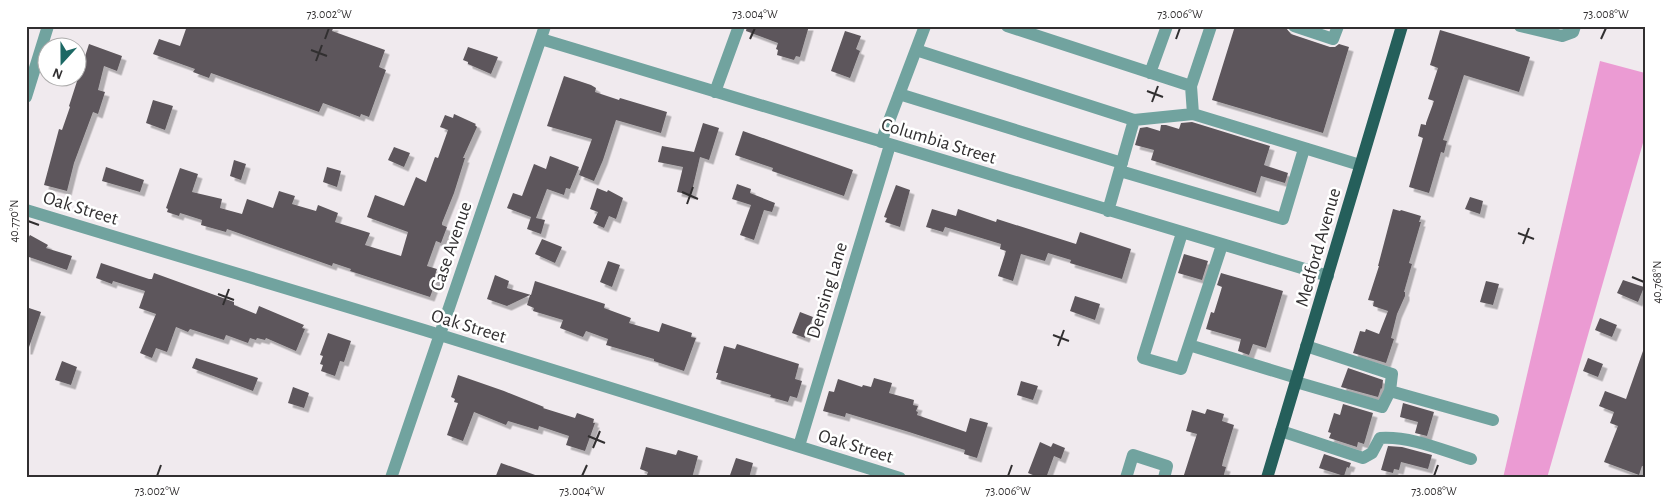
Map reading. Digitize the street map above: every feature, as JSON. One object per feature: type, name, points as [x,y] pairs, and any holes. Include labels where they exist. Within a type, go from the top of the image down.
[{"type":"main road","name":"Medford Avenue","points":[[1267,478],[1402,26]]},
{"type":"street","points":[[26,97],[48,26]]},
{"type":"street","name":"Case Avenue","points":[[392,478],[545,26]]},
{"type":"street","points":[[714,92],[739,26]]},
{"type":"street","name":"Densing Lane","points":[[799,446],[899,94],[925,26]]},
{"type":"street","points":[[1007,26],[1191,86]]},
{"type":"street","points":[[1150,73],[1167,26]]},
{"type":"street","points":[[1193,114],[1191,86],[1212,26]]},
{"type":"street","points":[[1294,26],[1333,39],[1338,26]]},
{"type":"street","points":[[1520,26],[1562,36],[1573,32],[1574,26]]},
{"type":"street","name":"Columbia Street","points":[[541,39],[1328,276]]},
{"type":"street","points":[[916,50],[1134,120],[1193,114],[1360,165]]},
{"type":"street","points":[[899,94],[1283,219],[1304,149]]},
{"type":"street","points":[[1108,211],[1134,120]]},
{"type":"street","name":"Oak Street","points":[[26,210],[440,335],[900,478]]},
{"type":"street","points":[[1182,233],[1143,358],[1181,370],[1222,245]]},
{"type":"street","points":[[1189,344],[1382,407],[1390,391],[1392,374],[1306,346]]},
{"type":"street","points":[[1390,391],[1493,420]]},
{"type":"street","points":[[1281,430],[1363,458],[1372,453],[1380,438],[1391,437],[1471,459]]},
{"type":"street","points":[[1126,478],[1133,455],[1167,466],[1164,478]]},
{"type":"shaded area","points":[[1600,61],[1645,73],[1645,136],[1547,478],[1503,478]]},
{"type":"building","points":[[187,26],[334,26],[332,31],[385,50],[379,67],[386,70],[369,117],[361,114],[360,117],[323,103],[319,112],[211,73],[209,78],[193,72],[195,69],[153,54],[159,39],[180,46]]},
{"type":"building","points":[[747,26],[809,26],[800,57],[796,56],[794,60],[777,55],[778,43],[746,31]]},
{"type":"building","points":[[1235,26],[1280,26],[1286,28],[1291,34],[1330,47],[1335,47],[1339,44],[1349,47],[1323,133],[1212,100]]},
{"type":"building","points":[[1440,30],[1530,57],[1519,92],[1464,75],[1443,140],[1447,141],[1444,153],[1441,152],[1429,193],[1409,187],[1423,138],[1418,136],[1421,124],[1426,125],[1434,101],[1428,99],[1438,68],[1430,65]]},
{"type":"building","points":[[845,31],[861,36],[856,49],[860,51],[850,78],[831,71]]},
{"type":"building","points":[[89,44],[122,56],[117,71],[104,66],[98,90],[105,92],[98,114],[93,112],[74,163],[67,191],[44,185],[59,129],[62,130],[75,88],[88,88]]},
{"type":"building","points":[[468,47],[498,57],[491,74],[463,60]]},
{"type":"building","points":[[564,76],[591,85],[596,88],[595,92],[667,112],[661,133],[616,120],[594,181],[579,175],[592,139],[547,126]]},
{"type":"building","points":[[153,100],[173,106],[165,130],[146,123]]},
{"type":"building","points":[[454,114],[476,124],[477,127],[463,158],[465,158],[454,193],[442,223],[442,225],[447,227],[441,243],[436,241],[427,266],[437,269],[435,275],[438,276],[430,297],[350,271],[351,269],[333,263],[332,266],[227,229],[226,232],[201,225],[202,220],[180,213],[179,216],[167,212],[168,209],[166,208],[180,168],[198,174],[192,192],[222,199],[220,208],[242,214],[247,199],[273,208],[279,191],[295,196],[292,204],[316,211],[318,205],[338,213],[335,222],[370,233],[365,245],[401,256],[408,232],[367,217],[375,195],[404,206],[416,177],[426,182],[435,157],[438,158],[448,130],[440,127],[445,115],[453,118]]},
{"type":"building","points":[[1192,122],[1270,146],[1264,165],[1288,173],[1285,183],[1261,176],[1256,193],[1151,160],[1154,150],[1135,145],[1140,128],[1147,127],[1160,131],[1161,125],[1166,125],[1179,129],[1181,123]]},
{"type":"building","points":[[703,123],[719,128],[709,160],[700,157],[691,195],[677,192],[683,167],[658,162],[662,146],[694,152]]},
{"type":"building","points":[[743,131],[853,170],[844,196],[772,171],[773,168],[735,155]]},
{"type":"building","points":[[394,147],[410,153],[404,167],[388,160]]},
{"type":"building","points":[[550,156],[579,167],[570,189],[566,188],[564,195],[547,189],[536,218],[545,220],[541,234],[527,229],[531,217],[507,208],[513,193],[522,196],[534,164],[546,169]]},
{"type":"building","points":[[234,160],[246,164],[241,180],[230,176]]},
{"type":"building","points":[[106,167],[144,180],[140,192],[102,181]]},
{"type":"building","points":[[327,167],[341,171],[337,187],[323,182]]},
{"type":"building","points":[[737,184],[751,189],[750,193],[775,203],[772,212],[764,210],[754,240],[740,235],[751,205],[732,199]]},
{"type":"building","points":[[896,185],[910,190],[900,227],[885,222],[887,218],[884,217]]},
{"type":"building","points":[[597,188],[607,192],[608,190],[623,198],[616,219],[609,216],[604,228],[593,223],[598,212],[590,209]]},
{"type":"building","points":[[1470,197],[1483,201],[1480,214],[1465,209]]},
{"type":"building","points":[[932,209],[956,216],[958,209],[996,222],[997,219],[1076,244],[1080,232],[1131,249],[1122,279],[1070,263],[1071,260],[1048,253],[1045,261],[1021,254],[1013,281],[998,276],[1006,251],[1000,249],[1001,244],[945,227],[943,232],[926,227]]},
{"type":"building","points":[[1393,209],[1421,216],[1419,222],[1421,222],[1409,263],[1412,264],[1404,292],[1405,296],[1397,314],[1391,338],[1394,339],[1386,363],[1353,353],[1360,331],[1365,332],[1366,329],[1379,334],[1388,311],[1373,306],[1374,301],[1368,300],[1379,266]]},
{"type":"building","points":[[30,235],[48,245],[46,248],[72,256],[67,270],[26,256],[26,242]]},
{"type":"building","points":[[542,239],[562,247],[555,263],[535,254]]},
{"type":"building","points":[[1184,254],[1208,261],[1202,280],[1178,273]]},
{"type":"building","points":[[608,261],[620,265],[612,287],[600,282]]},
{"type":"building","points":[[101,263],[149,279],[152,279],[154,273],[234,302],[234,305],[256,314],[259,306],[304,325],[302,328],[305,329],[296,351],[266,338],[265,340],[257,338],[256,340],[250,338],[248,343],[226,335],[224,340],[190,329],[188,332],[176,327],[167,352],[156,348],[152,358],[140,353],[156,314],[139,308],[145,291],[113,281],[112,284],[96,278]]},
{"type":"building","points":[[1221,273],[1283,291],[1266,348],[1253,344],[1249,355],[1238,351],[1241,339],[1206,329],[1211,312],[1214,313],[1222,287],[1217,285]]},
{"type":"building","points":[[495,275],[509,281],[507,288],[531,295],[535,281],[605,304],[604,308],[631,318],[629,323],[659,332],[662,323],[692,333],[691,337],[696,338],[684,371],[654,361],[654,359],[606,345],[608,339],[586,331],[583,337],[560,328],[563,320],[533,311],[534,308],[527,305],[530,295],[507,306],[487,299]]},
{"type":"building","points":[[1623,280],[1644,287],[1638,302],[1617,293]]},
{"type":"building","points":[[1486,281],[1499,284],[1493,305],[1480,302]]},
{"type":"building","points":[[1075,296],[1100,304],[1095,320],[1070,311]]},
{"type":"building","points":[[26,307],[41,312],[28,350],[26,350]]},
{"type":"building","points":[[800,312],[813,317],[805,338],[792,333]]},
{"type":"building","points":[[1600,318],[1617,325],[1612,337],[1595,330]]},
{"type":"building","points":[[328,333],[351,341],[344,362],[340,361],[335,376],[321,371],[323,365],[320,364],[323,356],[320,355]]},
{"type":"building","points":[[737,344],[799,364],[795,379],[802,381],[797,398],[790,396],[788,402],[716,379],[724,346],[735,349]]},
{"type":"building","points":[[1643,351],[1645,351],[1645,467],[1642,466],[1639,475],[1604,462],[1618,426],[1610,423],[1614,412],[1599,406],[1605,391],[1626,399]]},
{"type":"building","points":[[196,358],[258,378],[253,391],[192,368]]},
{"type":"building","points":[[1588,358],[1603,364],[1598,377],[1583,371]]},
{"type":"building","points":[[62,361],[77,367],[71,385],[55,380]]},
{"type":"building","points":[[1348,368],[1383,380],[1382,389],[1378,397],[1341,387]]},
{"type":"building","points":[[458,375],[504,391],[543,408],[575,418],[577,413],[594,419],[593,423],[595,423],[585,451],[566,445],[569,436],[539,426],[538,430],[508,421],[506,425],[474,412],[463,441],[447,435],[458,403],[454,402],[455,399],[451,397]]},
{"type":"building","points":[[874,378],[892,383],[889,393],[914,400],[913,405],[918,406],[917,415],[966,432],[970,418],[988,423],[977,458],[964,454],[965,450],[909,432],[846,413],[845,417],[823,411],[829,391],[834,392],[838,379],[862,387],[863,385],[871,387]]},
{"type":"building","points":[[1021,381],[1038,386],[1033,400],[1017,395]]},
{"type":"building","points":[[293,387],[309,393],[304,408],[288,403]]},
{"type":"building","points":[[1403,403],[1434,412],[1427,436],[1415,433],[1418,422],[1400,417]]},
{"type":"building","points":[[1343,404],[1373,413],[1364,444],[1358,442],[1357,447],[1329,438],[1331,433],[1328,432],[1334,413],[1340,415]]},
{"type":"building","points":[[1207,409],[1224,414],[1222,421],[1234,425],[1223,461],[1222,466],[1226,467],[1223,478],[1183,478],[1197,434],[1186,431],[1192,410],[1205,414]]},
{"type":"building","points":[[1040,442],[1051,447],[1053,443],[1065,448],[1061,459],[1054,456],[1046,478],[1040,478],[1028,473]]},
{"type":"building","points":[[1388,446],[1402,447],[1432,455],[1428,469],[1401,462],[1399,470],[1394,469],[1393,473],[1381,470]]},
{"type":"building","points":[[646,447],[676,455],[678,450],[698,456],[692,478],[646,478],[648,472],[640,469]]},
{"type":"building","points":[[1324,454],[1351,463],[1349,468],[1347,467],[1344,476],[1319,468]]},
{"type":"building","points":[[736,458],[753,463],[749,478],[729,478]]},
{"type":"building","points":[[501,463],[538,476],[538,478],[495,478]]}]
